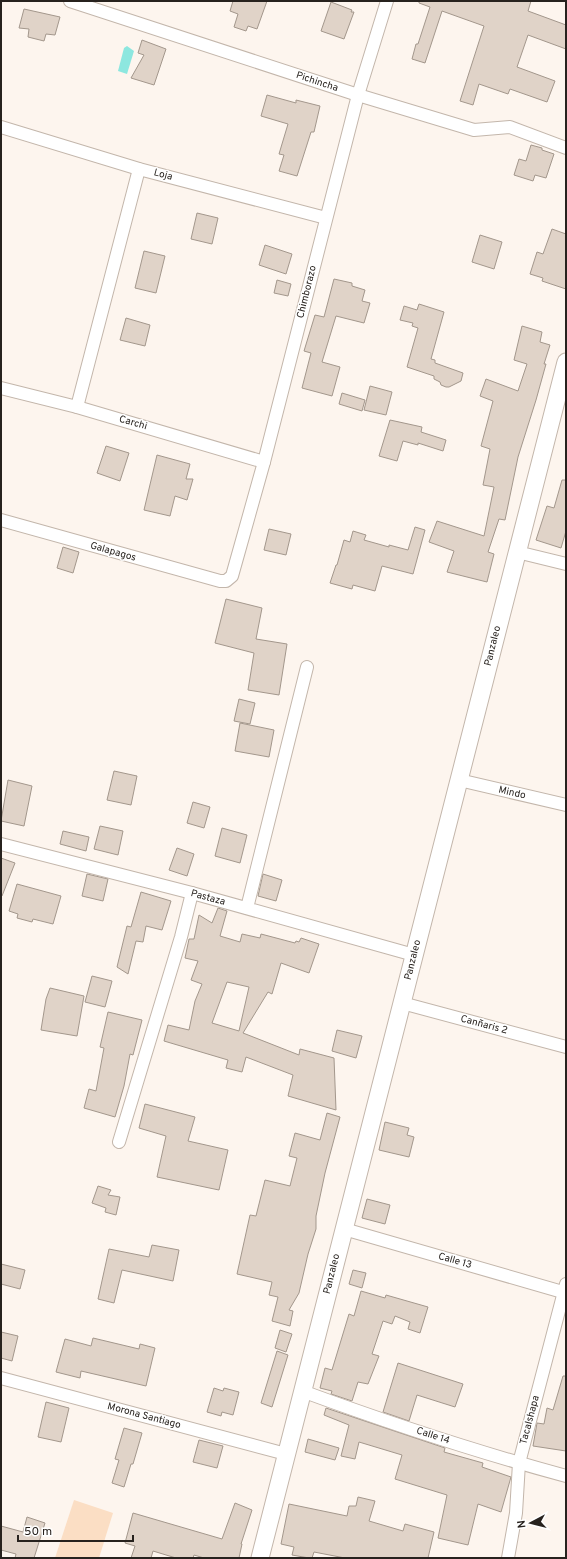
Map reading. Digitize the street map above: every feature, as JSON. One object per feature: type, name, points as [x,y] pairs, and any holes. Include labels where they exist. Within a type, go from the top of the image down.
[{"type":"street","name":"Pichincha","points":[[70,1],[358,95],[474,130],[506,127],[514,128],[566,148]]},
{"type":"street","name":"Chimborazo","points":[[226,580],[234,574],[358,95],[387,1]]},
{"type":"street","name":"Loja","points":[[1,128],[139,169],[326,218]]},
{"type":"street","points":[[77,407],[139,169]]},
{"type":"street","name":"Panzaleo","points":[[260,1558],[566,362]]},
{"type":"street","name":"Carchi","points":[[1,388],[77,407],[264,462]]},
{"type":"street","name":"Galapagos","points":[[1,520],[216,580],[226,580]]},
{"type":"street","points":[[517,552],[566,564]]},
{"type":"street","points":[[247,908],[307,667]]},
{"type":"street","name":"Mindo","points":[[459,780],[566,805]]},
{"type":"street","name":"Pastaza","points":[[1,844],[192,893],[414,955]]},
{"type":"street","points":[[119,1142],[181,937],[192,893]]},
{"type":"street","name":"Canñaris 2","points":[[402,1003],[566,1047]]},
{"type":"street","name":"Calle 13","points":[[344,1228],[565,1290]]},
{"type":"street","name":"Tacalshapa","points":[[508,1558],[516,1513],[518,1463],[565,1290]]},
{"type":"street","name":"Morona Santiago","points":[[1,1378],[286,1454]]},
{"type":"street","name":"Calle 14","points":[[302,1391],[354,1410],[518,1463],[566,1476]]},
{"type":"shaded area","points":[[74,1500],[113,1513],[99,1558],[55,1558]]},
{"type":"water","points":[[127,46],[134,51],[127,74],[118,71],[124,48]]},
{"type":"building","points":[[233,1],[267,1],[257,29],[248,26],[246,31],[234,27],[238,14],[230,11]]},
{"type":"building","points":[[419,1],[531,1],[528,11],[566,25],[566,49],[528,35],[517,67],[555,81],[547,102],[510,89],[508,94],[479,84],[473,105],[460,101],[484,26],[442,11],[425,63],[412,59],[430,7],[419,3]]},
{"type":"building","points":[[331,2],[354,12],[344,39],[321,31]]},
{"type":"building","points":[[24,9],[60,17],[55,35],[46,34],[44,41],[28,37],[29,29],[19,28]]},
{"type":"building","points":[[142,40],[166,49],[154,85],[131,78],[144,55],[138,53]]},
{"type":"building","points":[[267,95],[296,103],[296,100],[320,106],[314,132],[311,132],[297,176],[279,171],[284,155],[279,154],[288,124],[261,116]]},
{"type":"building","points":[[531,145],[542,148],[542,150],[554,154],[546,178],[535,175],[533,181],[514,175],[519,159],[526,161]]},
{"type":"building","points":[[197,213],[218,218],[212,244],[191,239]]},
{"type":"building","points":[[552,229],[566,234],[566,289],[542,281],[543,278],[530,274],[537,252],[543,254]]},
{"type":"building","points":[[480,235],[502,242],[494,269],[472,262]]},
{"type":"building","points":[[265,245],[292,254],[286,274],[259,265]]},
{"type":"building","points":[[144,251],[165,256],[156,293],[135,288]]},
{"type":"building","points":[[334,279],[352,283],[352,286],[365,290],[362,301],[370,303],[364,323],[336,316],[322,362],[340,367],[332,396],[302,388],[311,353],[304,351],[315,315],[324,317]]},
{"type":"building","points":[[277,280],[291,284],[288,296],[274,293]]},
{"type":"building","points":[[419,304],[444,312],[431,359],[435,360],[435,363],[463,373],[461,381],[449,387],[441,385],[440,382],[434,379],[434,376],[407,367],[418,328],[412,326],[413,323],[400,320],[404,306],[417,310]]},
{"type":"building","points":[[126,318],[150,325],[145,346],[120,340]]},
{"type":"building","points":[[522,326],[542,332],[540,342],[550,345],[536,400],[518,457],[505,520],[499,519],[488,552],[494,554],[487,582],[447,572],[454,551],[429,542],[437,521],[484,536],[494,487],[483,485],[490,449],[481,446],[493,401],[480,396],[486,379],[518,391],[527,364],[514,360]]},
{"type":"building","points":[[370,386],[392,392],[386,415],[364,410]]},
{"type":"building","points":[[342,393],[365,400],[362,411],[339,404]]},
{"type":"building","points":[[390,420],[422,427],[421,432],[446,440],[443,451],[418,443],[418,445],[403,441],[397,461],[379,456]]},
{"type":"building","points":[[106,446],[129,453],[120,481],[97,473]]},
{"type":"building","points":[[157,455],[190,464],[186,479],[193,479],[187,500],[175,496],[170,516],[144,510]]},
{"type":"building","points":[[562,480],[566,480],[566,531],[561,548],[536,540],[547,506],[554,508]]},
{"type":"building","points":[[415,527],[425,530],[413,574],[382,566],[375,591],[353,585],[352,589],[330,583],[344,540],[350,542],[353,531],[366,535],[364,540],[389,547],[389,545],[408,550]]},
{"type":"building","points":[[269,529],[291,534],[286,555],[264,550]]},
{"type":"building","points":[[63,547],[79,552],[73,573],[57,568]]},
{"type":"building","points":[[226,599],[262,608],[256,639],[287,644],[279,695],[248,690],[254,653],[215,643]]},
{"type":"building","points":[[239,699],[255,703],[250,724],[234,721]]},
{"type":"building","points":[[240,723],[274,730],[269,757],[235,751]]},
{"type":"building","points":[[114,771],[137,776],[131,805],[107,800]]},
{"type":"building","points":[[8,780],[32,786],[24,826],[1,821]]},
{"type":"building","points":[[193,802],[210,807],[204,828],[187,823]]},
{"type":"building","points":[[100,826],[123,831],[118,855],[94,849]]},
{"type":"building","points":[[222,828],[247,835],[240,863],[215,856]]},
{"type":"building","points":[[63,831],[89,837],[86,851],[60,844]]},
{"type":"building","points":[[177,848],[194,854],[187,876],[169,870]]},
{"type":"building","points":[[1,858],[15,863],[2,896],[1,896]]},
{"type":"building","points":[[87,874],[108,879],[103,901],[82,896]]},
{"type":"building","points":[[263,874],[282,880],[276,901],[258,896]]},
{"type":"building","points":[[17,884],[61,896],[53,924],[33,919],[32,922],[17,918],[18,914],[9,911]]},
{"type":"building","points":[[141,892],[171,901],[162,930],[146,926],[143,942],[136,941],[128,974],[117,967],[127,926],[131,927]]},
{"type":"building","points":[[218,908],[227,911],[220,936],[240,942],[242,934],[260,938],[261,934],[295,943],[296,941],[299,942],[301,938],[319,944],[309,973],[281,963],[272,994],[268,992],[243,1033],[299,1055],[300,1049],[334,1058],[336,1110],[288,1096],[293,1075],[246,1057],[242,1072],[226,1068],[228,1060],[164,1041],[168,1025],[189,1030],[195,1001],[202,984],[191,980],[198,961],[185,958],[189,939],[194,939],[199,915],[212,923]],"holes":[[[227,982],[249,987],[239,1031],[212,1023]]]},
{"type":"building","points":[[92,976],[112,981],[105,1007],[85,1002]]},
{"type":"building","points":[[50,988],[84,996],[77,1036],[41,1030],[46,999]]},
{"type":"building","points":[[108,1012],[142,1020],[133,1055],[130,1054],[124,1086],[115,1117],[84,1108],[89,1089],[96,1091],[104,1048],[100,1047]]},
{"type":"building","points":[[337,1030],[362,1036],[356,1058],[332,1051]]},
{"type":"building","points":[[145,1104],[195,1117],[188,1141],[228,1150],[219,1190],[157,1177],[166,1136],[139,1128]]},
{"type":"building","points":[[327,1113],[340,1117],[325,1173],[316,1216],[316,1229],[308,1254],[299,1293],[289,1310],[293,1311],[290,1326],[272,1321],[278,1297],[269,1295],[272,1282],[237,1274],[250,1215],[256,1216],[265,1180],[290,1186],[297,1158],[289,1156],[295,1133],[320,1140]]},
{"type":"building","points":[[385,1122],[409,1128],[407,1135],[414,1137],[409,1157],[379,1150]]},
{"type":"building","points":[[98,1186],[111,1190],[108,1195],[120,1197],[116,1215],[105,1212],[106,1208],[92,1203]]},
{"type":"building","points":[[367,1199],[390,1205],[385,1224],[362,1218]]},
{"type":"building","points":[[152,1245],[179,1250],[173,1281],[122,1270],[114,1303],[98,1299],[109,1249],[149,1257]]},
{"type":"building","points":[[1,1264],[25,1270],[20,1289],[1,1284]]},
{"type":"building","points":[[353,1270],[366,1273],[362,1288],[349,1284]]},
{"type":"building","points":[[361,1291],[385,1298],[386,1295],[428,1307],[420,1333],[408,1329],[410,1322],[395,1316],[392,1324],[383,1321],[372,1354],[379,1356],[368,1384],[358,1382],[352,1401],[331,1394],[332,1391],[320,1388],[325,1368],[332,1370],[349,1314],[354,1316]]},
{"type":"building","points":[[280,1330],[292,1334],[286,1352],[275,1348]]},
{"type":"building","points":[[1,1332],[18,1336],[12,1361],[1,1358]]},
{"type":"building","points":[[93,1338],[139,1349],[140,1344],[155,1348],[146,1386],[81,1371],[80,1378],[56,1372],[65,1339],[91,1346]]},
{"type":"building","points":[[277,1351],[288,1355],[272,1407],[261,1403]]},
{"type":"building","points":[[398,1363],[463,1384],[455,1407],[417,1395],[409,1421],[383,1412]]},
{"type":"building","points":[[563,1376],[566,1376],[566,1451],[533,1446],[537,1423],[544,1424],[547,1408],[553,1410]]},
{"type":"building","points":[[214,1388],[223,1391],[224,1388],[239,1392],[233,1415],[222,1412],[221,1416],[207,1412]]},
{"type":"building","points":[[46,1402],[69,1408],[61,1442],[38,1437]]},
{"type":"building","points":[[326,1408],[445,1448],[444,1452],[483,1463],[482,1467],[511,1477],[501,1512],[478,1504],[468,1545],[438,1538],[447,1495],[395,1479],[402,1455],[359,1442],[355,1459],[341,1456],[349,1425],[324,1415]]},
{"type":"building","points":[[124,1428],[142,1433],[133,1464],[131,1464],[124,1487],[112,1483],[119,1460],[115,1459]]},
{"type":"building","points":[[308,1439],[339,1448],[335,1460],[305,1452]]},
{"type":"building","points":[[199,1440],[223,1446],[217,1468],[193,1462]]},
{"type":"building","points":[[358,1497],[375,1501],[369,1521],[403,1531],[405,1524],[434,1532],[428,1558],[345,1558],[314,1552],[312,1558],[309,1558],[292,1555],[294,1547],[281,1544],[289,1504],[347,1516],[349,1506],[356,1506]]},
{"type":"building","points":[[235,1503],[252,1510],[241,1544],[239,1558],[204,1558],[194,1555],[193,1558],[176,1558],[153,1551],[151,1558],[131,1558],[135,1546],[125,1543],[133,1513],[222,1539]]},
{"type":"building","points":[[27,1517],[45,1523],[34,1558],[15,1558],[16,1554],[1,1550],[1,1526],[23,1532]]}]
